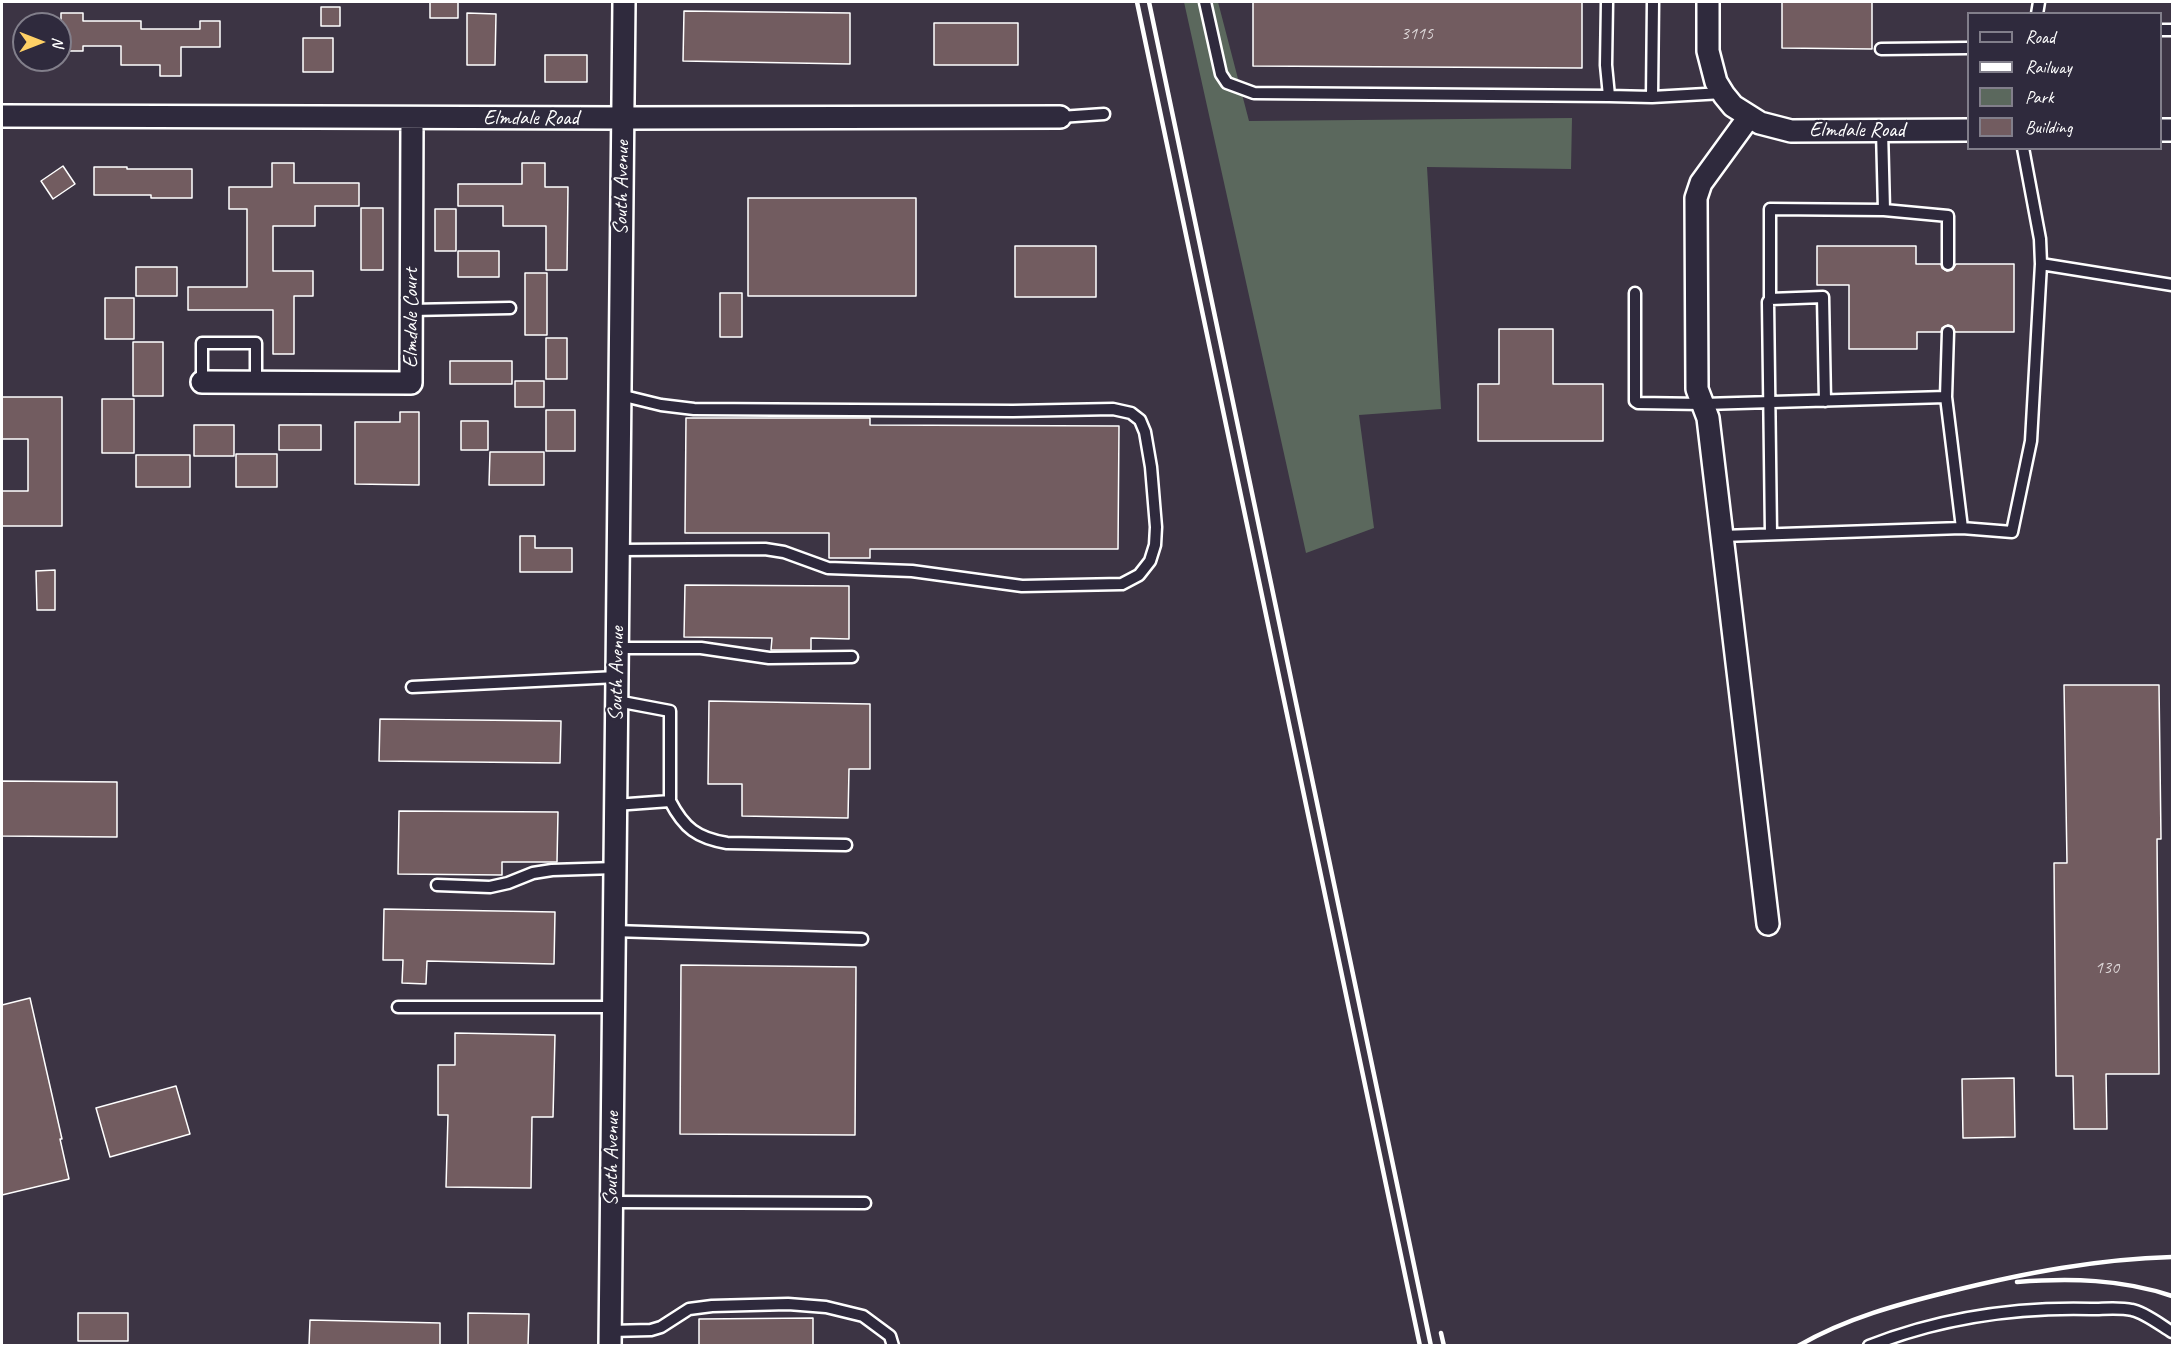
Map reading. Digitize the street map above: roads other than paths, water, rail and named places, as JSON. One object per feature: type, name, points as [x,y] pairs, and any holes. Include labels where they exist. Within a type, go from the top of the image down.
[{"type":"street","name":"South Avenue","points":[[610,1338],[624,2]]},
{"type":"street","points":[[1708,2],[1707,30],[1711,67],[1723,93]]},
{"type":"street","name":"Elmdale Road","points":[[1723,93],[1733,106],[1749,117],[1774,128],[1791,131],[1967,130]]},
{"type":"street","name":"Elmdale Road","points":[[2,116],[1060,117]]},
{"type":"street","name":"Elmdale Court","points":[[202,381],[411,383],[412,117]]},
{"type":"street","points":[[1749,117],[1701,183],[1696,198],[1697,389],[1708,418],[1768,924]]},
{"type":"lane","points":[[1205,2],[1221,74],[1227,83],[1248,92],[1652,97],[1723,93]]},
{"type":"lane","points":[[1607,2],[1606,65],[1609,96]]},
{"type":"lane","points":[[1652,97],[1653,2]]},
{"type":"lane","points":[[1881,48],[1967,48]]},
{"type":"lane","points":[[1060,117],[1104,114]]},
{"type":"lane","points":[[1882,130],[1884,210]]},
{"type":"lane","points":[[1722,536],[1962,528],[2012,532],[2031,441],[2040,264],[2040,239],[2023,150]]},
{"type":"lane","points":[[1771,534],[1768,302],[1770,299],[1770,208],[1884,210],[1948,216],[1948,264]]},
{"type":"lane","points":[[2040,264],[2172,285]]},
{"type":"lane","points":[[1635,292],[1635,400],[1638,403],[1703,404],[1946,397]]},
{"type":"lane","points":[[1770,299],[1823,297],[1825,400]]},
{"type":"lane","points":[[411,310],[510,308]]},
{"type":"lane","points":[[1948,332],[1946,397],[1962,528]]},
{"type":"lane","points":[[202,381],[202,343],[256,343],[256,382]]},
{"type":"lane","points":[[618,550],[765,549],[784,552],[828,568],[912,571],[1022,586],[1122,584],[1138,575],[1150,561],[1155,545],[1156,527],[1151,467],[1145,432],[1140,420],[1131,413],[1113,409],[1013,411],[694,408],[660,405],[620,395]]},
{"type":"lane","points":[[617,648],[701,648],[769,658],[852,657]]},
{"type":"lane","points":[[412,687],[617,677]]},
{"type":"lane","points":[[617,701],[670,711],[670,801],[678,817],[693,832],[708,840],[727,843],[846,846]]},
{"type":"lane","points":[[615,805],[670,801]]},
{"type":"lane","points":[[437,885],[490,887],[533,873],[552,870],[615,868]]},
{"type":"lane","points":[[614,931],[862,939]]},
{"type":"lane","points":[[398,1007],[613,1007]]},
{"type":"lane","points":[[612,1202],[865,1203]]},
{"type":"lane","points":[[610,1338],[662,1327],[689,1309],[712,1306],[788,1304],[826,1306],[863,1317],[890,1336],[893,1346]]},
{"type":"lane","points":[[1869,1346],[1946,1321],[2004,1312],[2075,1308],[2133,1310],[2172,1332]]},
{"type":"railway","points":[[1137,2],[1420,1346]]},
{"type":"railway","points":[[1149,2],[1431,1346]]},
{"type":"railway","points":[[1798,1346],[1835,1327],[1873,1313],[1979,1284],[2089,1264],[2172,1257]]},
{"type":"railway","points":[[2017,1282],[2096,1281],[2134,1286],[2172,1296]]},
{"type":"railway","points":[[1441,1333],[1444,1346]]}]
